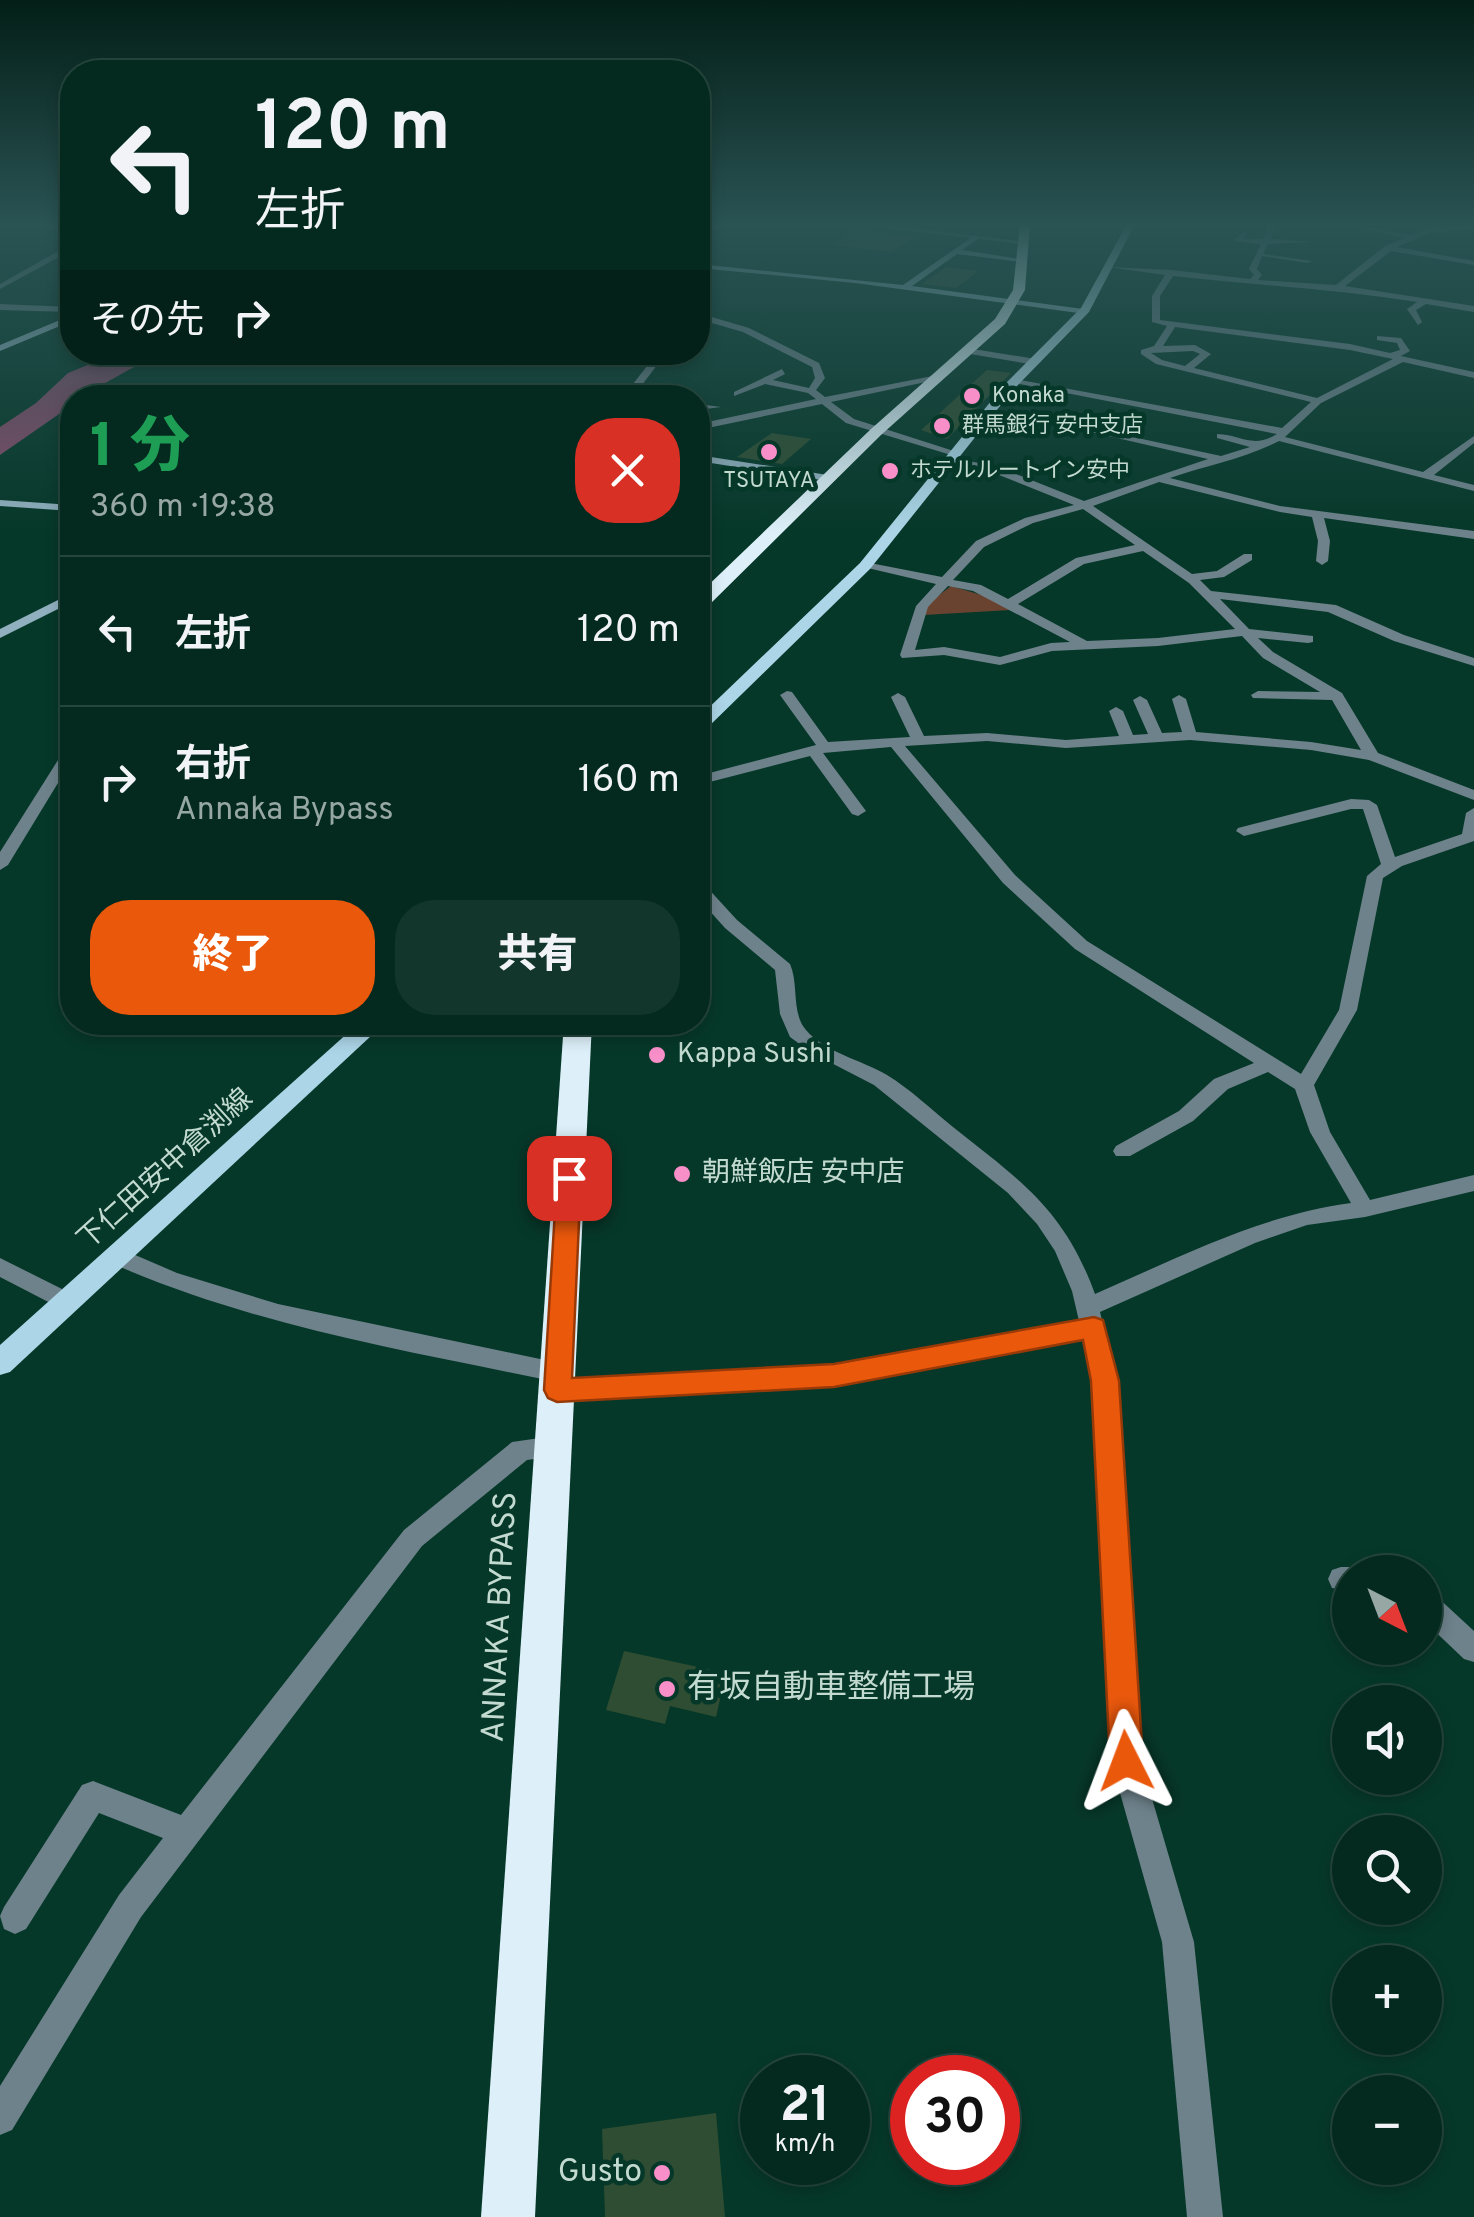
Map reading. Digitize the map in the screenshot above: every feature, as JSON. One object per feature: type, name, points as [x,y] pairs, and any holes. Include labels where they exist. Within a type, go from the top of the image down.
[{"type":"highway","points":[[710,593],[990,327]]},
{"type":"highway","name":"ANNAKA BYPASS","points":[[508,2217],[577,1035]]},
{"type":"main road","points":[[710,715],[864,566],[1014,382],[1068,327]]},
{"type":"main road","name":"下仁田安中倉渕線","points":[[0,1363],[361,1035]]},
{"type":"street","points":[[0,348],[49,327]]},
{"type":"street","points":[[737,327],[816,365],[820,378],[811,391]]},
{"type":"street","points":[[1154,349],[1170,327]]},
{"type":"street","points":[[1192,327],[1350,347],[1474,375]]},
{"type":"street","points":[[1308,640],[1243,632],[1158,642],[1082,644],[986,662],[944,652],[906,655],[922,606],[980,544],[1029,520],[1084,506],[1224,459],[1282,435],[1318,401],[1405,352],[1401,340],[1380,338]]},
{"type":"street","points":[[1186,368],[1206,354],[1205,350],[1144,352],[1159,362],[1318,401]]},
{"type":"street","points":[[967,351],[1036,362]]},
{"type":"street","points":[[637,385],[652,365]]},
{"type":"street","points":[[738,394],[782,372]]},
{"type":"street","points":[[710,425],[821,398],[940,376]]},
{"type":"street","points":[[764,382],[811,391],[850,422],[992,468],[1084,506],[1190,578],[1268,655],[1337,696],[1372,756]]},
{"type":"street","points":[[1014,382],[1282,435],[1318,450],[1474,488]]},
{"type":"street","points":[[710,408],[716,408]]},
{"type":"street","points":[[1095,430],[1224,459]]},
{"type":"street","points":[[1221,436],[1260,446]]},
{"type":"street","points":[[1423,476],[1444,468],[1460,445],[1474,438]]},
{"type":"street","points":[[1300,459],[1318,450]]},
{"type":"street","points":[[710,460],[828,478]]},
{"type":"street","points":[[1160,479],[1280,509],[1474,534]]},
{"type":"street","points":[[0,503],[60,507]]},
{"type":"street","points":[[1317,514],[1324,541],[1322,561]]},
{"type":"street","points":[[1010,603],[1080,561],[1144,547]]},
{"type":"street","points":[[1190,578],[1220,574],[1248,558]]},
{"type":"street","points":[[864,566],[949,581],[1010,603],[1082,644]]},
{"type":"street","points":[[1205,594],[1332,608],[1399,638],[1474,662]]},
{"type":"street","points":[[0,634],[60,602]]},
{"type":"street","points":[[787,694],[858,811]]},
{"type":"street","points":[[1258,695],[1337,696]]},
{"type":"street","points":[[898,697],[919,741]]},
{"type":"street","points":[[1179,699],[1190,736]]},
{"type":"street","points":[[1140,700],[1157,738]]},
{"type":"street","points":[[1116,711],[1128,740]]},
{"type":"street","points":[[710,778],[820,749],[987,737],[1066,744],[1190,736],[1311,746],[1372,756],[1474,795]]},
{"type":"street","points":[[895,743],[1009,879],[1080,946],[1266,1065],[1304,1085],[1320,1132],[1364,1209]]},
{"type":"street","points":[[0,865],[60,768]]},
{"type":"street","points":[[1244,831],[1351,804],[1368,805],[1388,863]]},
{"type":"street","points":[[1304,1085],[1348,1010],[1368,895],[1375,876],[1388,863],[1451,848],[1469,838],[1474,813]]},
{"type":"street","points":[[710,906],[784,968],[789,1014],[797,1032],[819,1049],[881,1080],[1016,1188],[1045,1218],[1064,1248],[1090,1318],[1105,1381],[1126,1761],[1178,1942],[1205,2217]]},
{"type":"street","points":[[1123,1151],[1186,1116],[1222,1084],[1266,1065]]},
{"type":"street","points":[[119,1257],[161,1277],[256,1306],[558,1382],[834,1376],[1090,1318],[1247,1237],[1306,1217],[1364,1209],[1474,1183]]},
{"type":"street","points":[[0,1267],[68,1302]]},
{"type":"street","points":[[0,2118],[130,1906],[414,1538],[520,1450],[554,1447]]},
{"type":"street","points":[[1442,1620],[1474,1649]]},
{"type":"street","points":[[15,1918],[93,1796],[186,1832]]},
{"type":"shaded area","points":[[88,365],[138,365],[101,385],[60,385],[60,413],[0,455],[0,427],[36,403],[68,373]]},
{"type":"shaded area","points":[[951,586],[985,596],[1010,610],[924,615],[925,606]]},
{"type":"building","points":[[987,370],[1011,373],[947,439],[921,430]]},
{"type":"building","name":"TSUTAYA","points":[[772,433],[811,439],[782,464],[737,457]]},
{"type":"building","name":"有坂自動車整備工場","points":[[624,1651],[726,1673],[716,1717],[670,1706],[665,1724],[606,1710]]},
{"type":"building","name":"Gusto","points":[[716,2113],[725,2217],[605,2217],[602,2129]]},
{"type":"place","name":"Konaka","points":[[972,396]]},
{"type":"place","name":"群馬銀行 安中支店","points":[[942,426]]},
{"type":"place","name":"TSUTAYA","points":[[769,452]]},
{"type":"place","name":"ホテルルートイン安中","points":[[890,471]]},
{"type":"place","name":"Kappa Sushi","points":[[657,1055]]},
{"type":"place","name":"朝鮮飯店 安中店","points":[[682,1174]]},
{"type":"place","name":"有坂自動車整備工場","points":[[667,1689]]},
{"type":"place","name":"Gusto","points":[[662,2173]]},
{"type":"route","points":[[569,1178],[557,1390],[834,1376],[1094,1328],[1105,1381],[1126,1761]]}]
